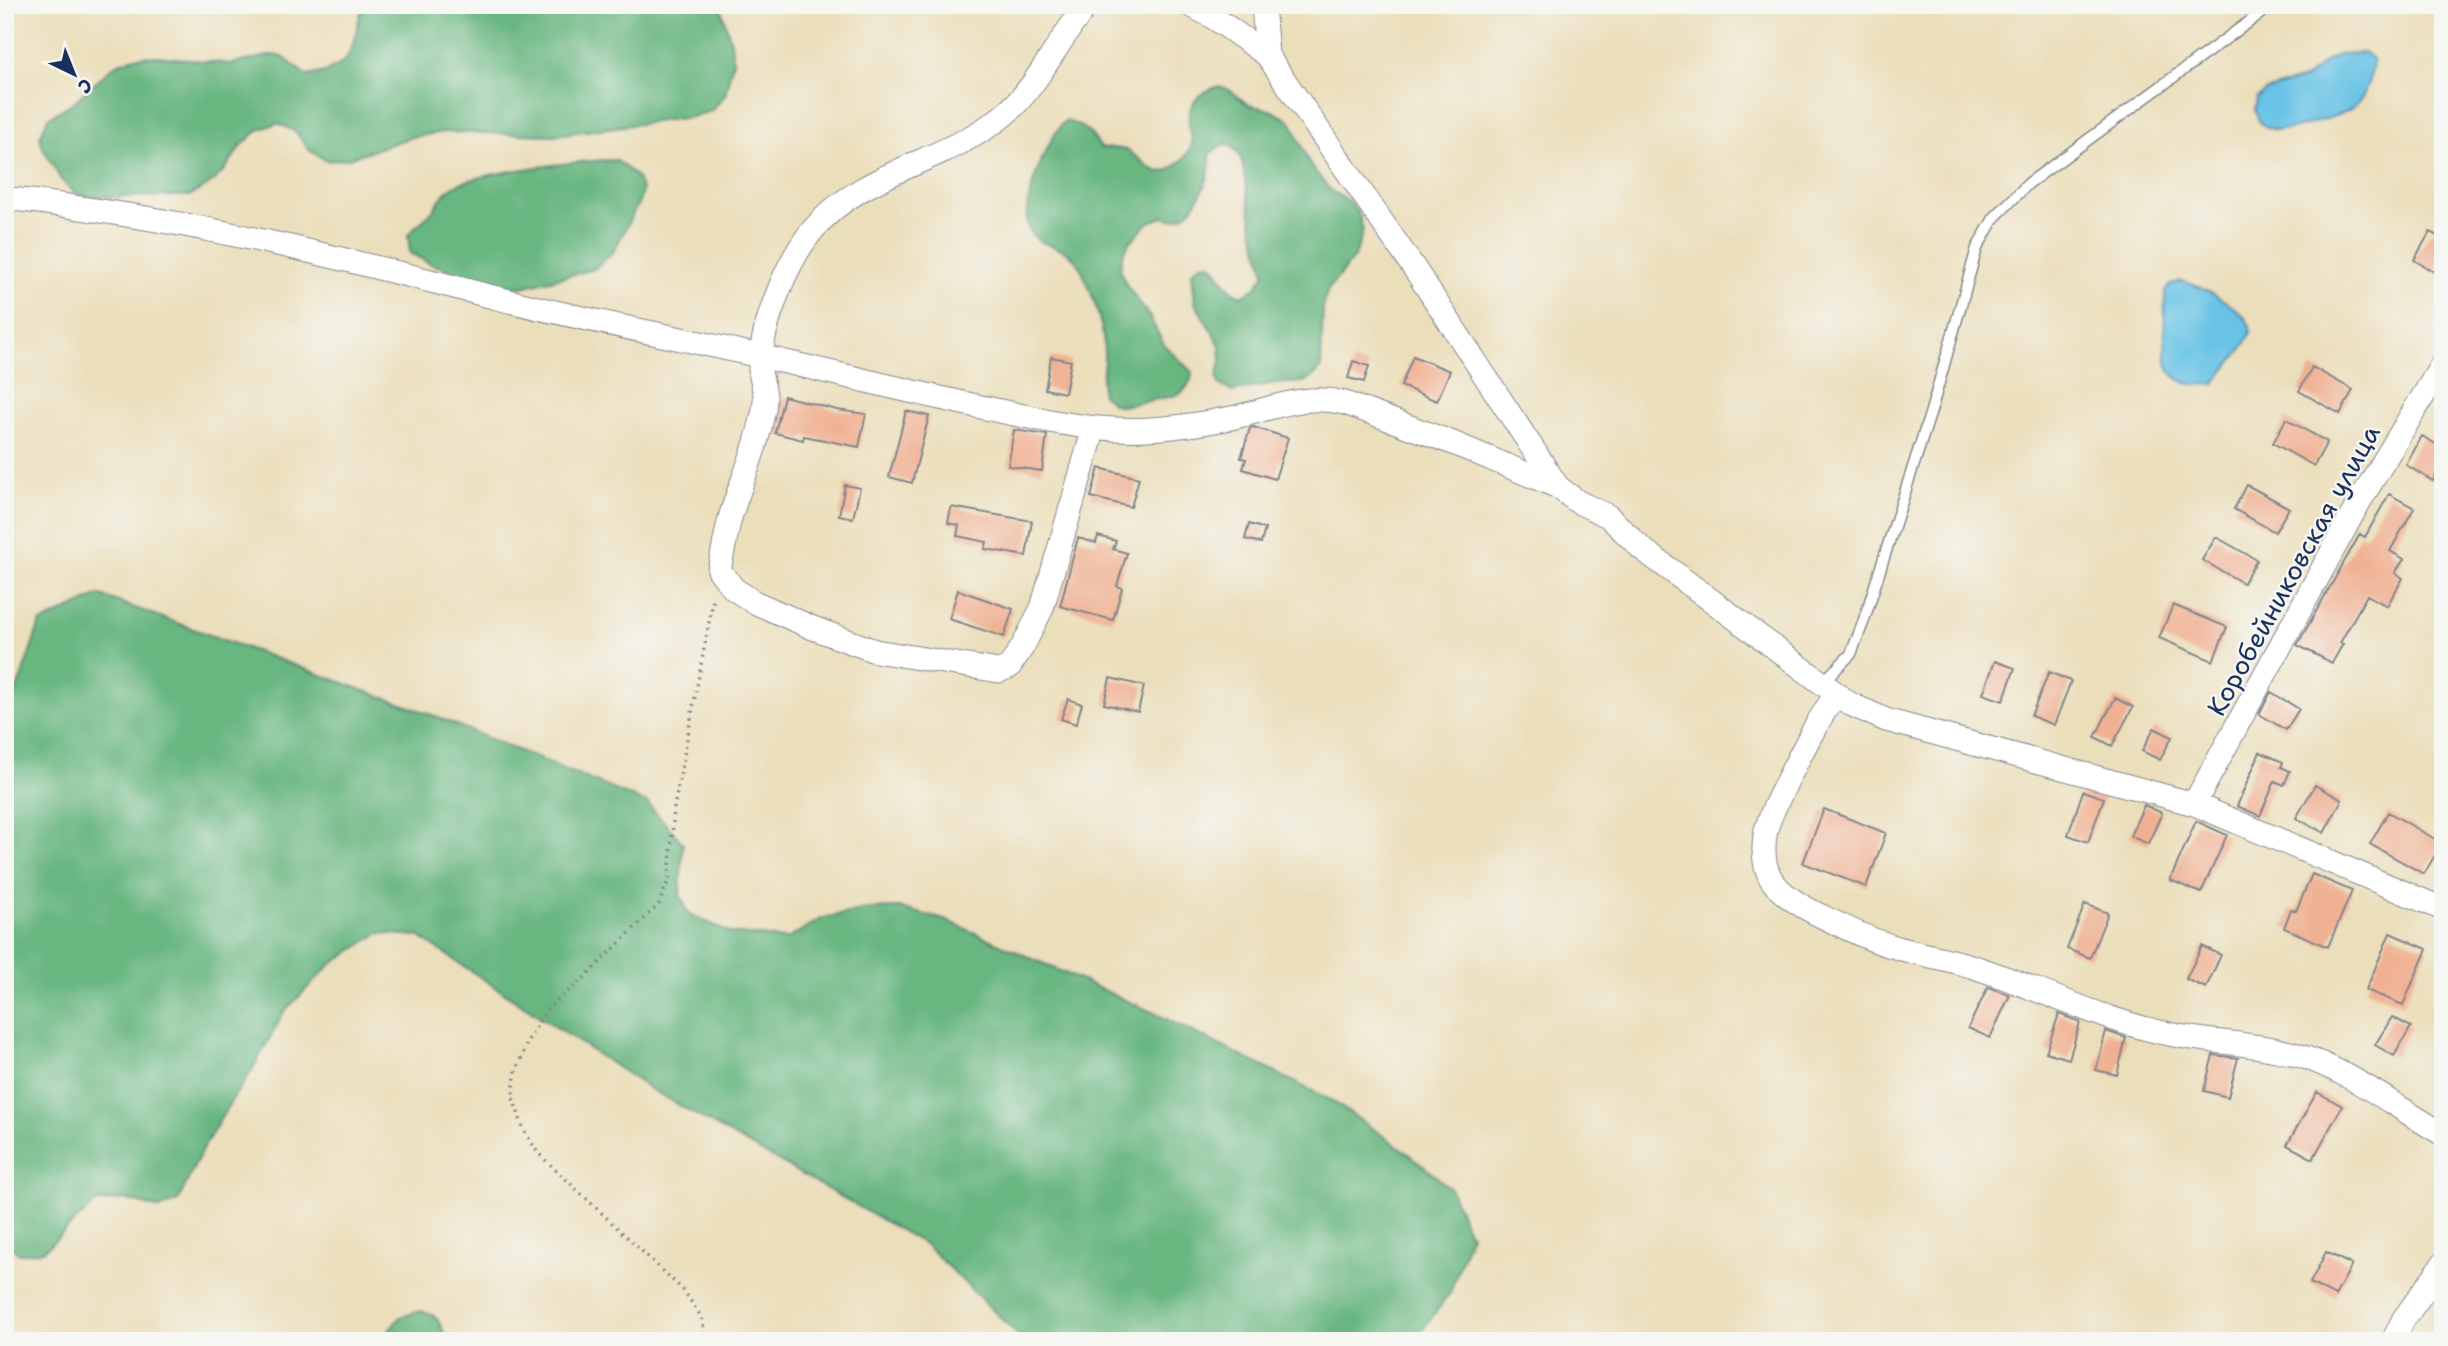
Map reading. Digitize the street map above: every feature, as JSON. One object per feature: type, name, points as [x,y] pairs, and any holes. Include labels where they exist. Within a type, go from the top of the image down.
[{"type":"street","points":[[1087,5],[1070,24],[1045,65],[1006,113],[972,138],[882,177],[852,195],[813,230],[799,248],[782,283],[768,325],[760,369],[765,397],[761,419],[730,519],[719,570],[734,589],[754,602],[875,651],[999,671],[1009,667],[1016,657],[1042,608],[1094,428]]},
{"type":"street","points":[[1190,5],[1213,17],[1267,55],[1416,271],[1558,487]]},
{"type":"street","points":[[1263,5],[1267,55]]},
{"type":"street","points":[[5,199],[146,218],[255,239],[517,303],[1063,424],[1123,431],[1170,429],[1236,417],[1305,399],[1345,403],[1453,443],[1558,487],[1578,502],[1608,516],[1641,548],[1850,704],[1885,720],[2193,804],[2443,909]]},
{"type":"street","name":"Коробейниковская улица","points":[[2193,804],[2358,504],[2443,363]]},
{"type":"street","points":[[1829,690],[1819,717],[1772,811],[1766,833],[1764,851],[1771,878],[1783,892],[1802,906],[1861,935],[1895,947],[1975,967],[2134,1026],[2176,1036],[2239,1043],[2296,1054],[2369,1088],[2443,1134]]},
{"type":"street","points":[[2393,1341],[2403,1320],[2443,1264]]},
{"type":"lane","points":[[1829,690],[1851,654],[1884,563],[1931,411],[1973,259],[1994,218],[2029,183],[2273,5]]},
{"type":"path","points":[[706,1341],[702,1318],[684,1292],[538,1153],[524,1130],[513,1098],[515,1074],[528,1040],[547,1009],[584,978],[659,904],[668,878],[674,807],[719,570]]},
{"type":"green space","points":[[363,5],[720,5],[731,42],[733,61],[725,95],[711,111],[691,117],[555,135],[444,132],[412,137],[349,158],[327,161],[309,150],[296,132],[278,123],[258,130],[241,146],[223,172],[207,186],[189,196],[94,197],[76,194],[61,180],[42,146],[40,136],[48,118],[74,102],[116,64],[135,57],[157,56],[231,64],[273,55],[283,57],[307,76],[336,67],[350,52]]},
{"type":"green space","points":[[1216,87],[1226,88],[1249,105],[1270,110],[1291,121],[1310,165],[1330,190],[1350,202],[1359,215],[1363,231],[1355,256],[1328,290],[1323,304],[1321,368],[1311,379],[1303,382],[1270,384],[1232,392],[1219,384],[1217,377],[1221,361],[1220,345],[1195,303],[1192,272],[1201,264],[1209,263],[1227,286],[1241,296],[1255,288],[1265,274],[1254,233],[1242,161],[1238,152],[1229,145],[1220,146],[1211,153],[1208,176],[1192,207],[1179,217],[1163,217],[1149,222],[1129,243],[1122,256],[1120,271],[1164,345],[1192,372],[1191,380],[1181,393],[1173,396],[1122,406],[1114,404],[1102,395],[1102,334],[1096,306],[1083,272],[1068,253],[1044,243],[1031,233],[1027,223],[1030,193],[1050,142],[1065,121],[1086,130],[1101,148],[1125,150],[1156,171],[1168,170],[1181,161],[1191,147],[1189,116],[1192,105],[1204,92]]},
{"type":"green space","points":[[616,160],[636,176],[642,190],[640,200],[614,251],[594,269],[522,287],[505,286],[431,264],[410,253],[408,235],[431,213],[445,193],[463,182],[531,168]]},
{"type":"green space","points":[[99,595],[427,713],[647,803],[683,843],[680,895],[689,914],[730,933],[787,939],[823,918],[867,909],[900,908],[948,921],[1152,1012],[1331,1100],[1408,1153],[1450,1188],[1470,1236],[1450,1293],[1414,1341],[1021,1341],[926,1245],[647,1087],[418,936],[379,933],[330,965],[284,1012],[251,1072],[202,1150],[178,1201],[160,1209],[125,1199],[95,1203],[43,1251],[19,1254],[5,1242],[5,724],[40,623]]},
{"type":"green space","points":[[420,1311],[435,1317],[447,1341],[380,1341],[400,1317]]},
{"type":"water","points":[[2365,53],[2373,60],[2371,72],[2365,91],[2349,110],[2303,126],[2282,130],[2275,130],[2260,123],[2255,110],[2257,98],[2265,91],[2306,78],[2327,60],[2340,54]]},
{"type":"water","points":[[2181,281],[2224,301],[2236,309],[2250,326],[2248,340],[2214,384],[2186,383],[2176,378],[2169,368],[2165,335],[2165,291],[2170,285]]},
{"type":"building","points":[[2430,232],[2443,239],[2443,257],[2434,272],[2414,260]]},
{"type":"building","points":[[1413,356],[1450,371],[1437,401],[1401,386]]},
{"type":"building","points":[[1051,357],[1071,361],[1065,393],[1045,389]]},
{"type":"building","points":[[1353,361],[1369,366],[1364,382],[1348,378]]},
{"type":"building","points":[[2312,367],[2353,390],[2340,414],[2299,391]]},
{"type":"building","points":[[784,396],[837,410],[866,414],[859,447],[804,436],[803,440],[775,433]]},
{"type":"building","points":[[906,411],[929,416],[912,483],[889,477]]},
{"type":"building","points":[[2286,419],[2327,442],[2314,466],[2273,443]]},
{"type":"building","points":[[1250,428],[1288,438],[1275,479],[1243,469],[1246,459],[1241,458]]},
{"type":"building","points":[[1014,430],[1047,435],[1042,471],[1008,466]]},
{"type":"building","points":[[2422,436],[2443,448],[2443,463],[2433,481],[2406,465]]},
{"type":"building","points":[[1099,468],[1139,478],[1131,507],[1091,497]]},
{"type":"building","points":[[845,485],[860,488],[853,518],[839,515]]},
{"type":"building","points":[[2247,485],[2289,508],[2275,532],[2234,509]]},
{"type":"building","points":[[2389,494],[2414,508],[2390,551],[2404,559],[2395,573],[2403,578],[2387,606],[2367,595],[2332,663],[2297,645],[2360,534],[2365,537]]},
{"type":"building","points":[[951,507],[1032,521],[1026,556],[985,549],[987,542],[957,536],[959,525],[948,523]]},
{"type":"building","points":[[1249,524],[1265,529],[1261,543],[1245,539]]},
{"type":"building","points":[[1098,536],[1116,541],[1113,549],[1127,553],[1117,586],[1122,588],[1113,620],[1060,606],[1078,538],[1096,543]]},
{"type":"building","points":[[2216,537],[2257,560],[2243,583],[2202,560]]},
{"type":"building","points":[[958,590],[1013,609],[1004,637],[949,619]]},
{"type":"building","points":[[2173,605],[2227,627],[2213,661],[2159,638]]},
{"type":"building","points":[[1995,661],[2015,668],[2003,701],[1983,694]]},
{"type":"building","points":[[2049,672],[2071,681],[2054,725],[2031,716]]},
{"type":"building","points":[[1110,678],[1144,686],[1138,712],[1104,704]]},
{"type":"building","points":[[2271,692],[2299,709],[2286,730],[2259,714]]},
{"type":"building","points":[[2115,698],[2133,707],[2112,746],[2095,737]]},
{"type":"building","points":[[1068,699],[1082,704],[1076,724],[1061,719]]},
{"type":"building","points":[[2154,728],[2172,737],[2160,760],[2142,751]]},
{"type":"building","points":[[2260,752],[2283,762],[2281,767],[2290,771],[2284,785],[2275,781],[2260,816],[2237,806]]},
{"type":"building","points":[[2315,785],[2342,800],[2324,833],[2296,818]]},
{"type":"building","points":[[2083,791],[2104,798],[2088,842],[2068,835]]},
{"type":"building","points":[[2144,805],[2162,813],[2148,844],[2130,836]]},
{"type":"building","points":[[1824,809],[1886,833],[1866,887],[1803,863]]},
{"type":"building","points":[[2388,812],[2442,843],[2424,874],[2370,844]]},
{"type":"building","points":[[2196,821],[2227,835],[2201,893],[2170,880]]},
{"type":"building","points":[[2312,874],[2352,891],[2328,947],[2284,928],[2291,909],[2296,911]]},
{"type":"building","points":[[2085,904],[2108,913],[2090,958],[2067,949]]},
{"type":"building","points":[[2390,933],[2427,949],[2403,1005],[2366,990]]},
{"type":"building","points":[[2202,946],[2221,955],[2206,988],[2186,979]]},
{"type":"building","points":[[1988,987],[2010,995],[1990,1038],[1968,1028]]},
{"type":"building","points":[[2059,1014],[2080,1022],[2069,1059],[2046,1052]]},
{"type":"building","points":[[2392,1017],[2411,1027],[2394,1056],[2375,1045]]},
{"type":"building","points":[[2106,1031],[2126,1038],[2117,1075],[2096,1070]]},
{"type":"building","points":[[2213,1055],[2238,1058],[2228,1097],[2204,1091]]},
{"type":"building","points":[[2317,1092],[2342,1106],[2313,1159],[2287,1145]]},
{"type":"building","points":[[2326,1252],[2352,1265],[2335,1296],[2310,1283]]}]
